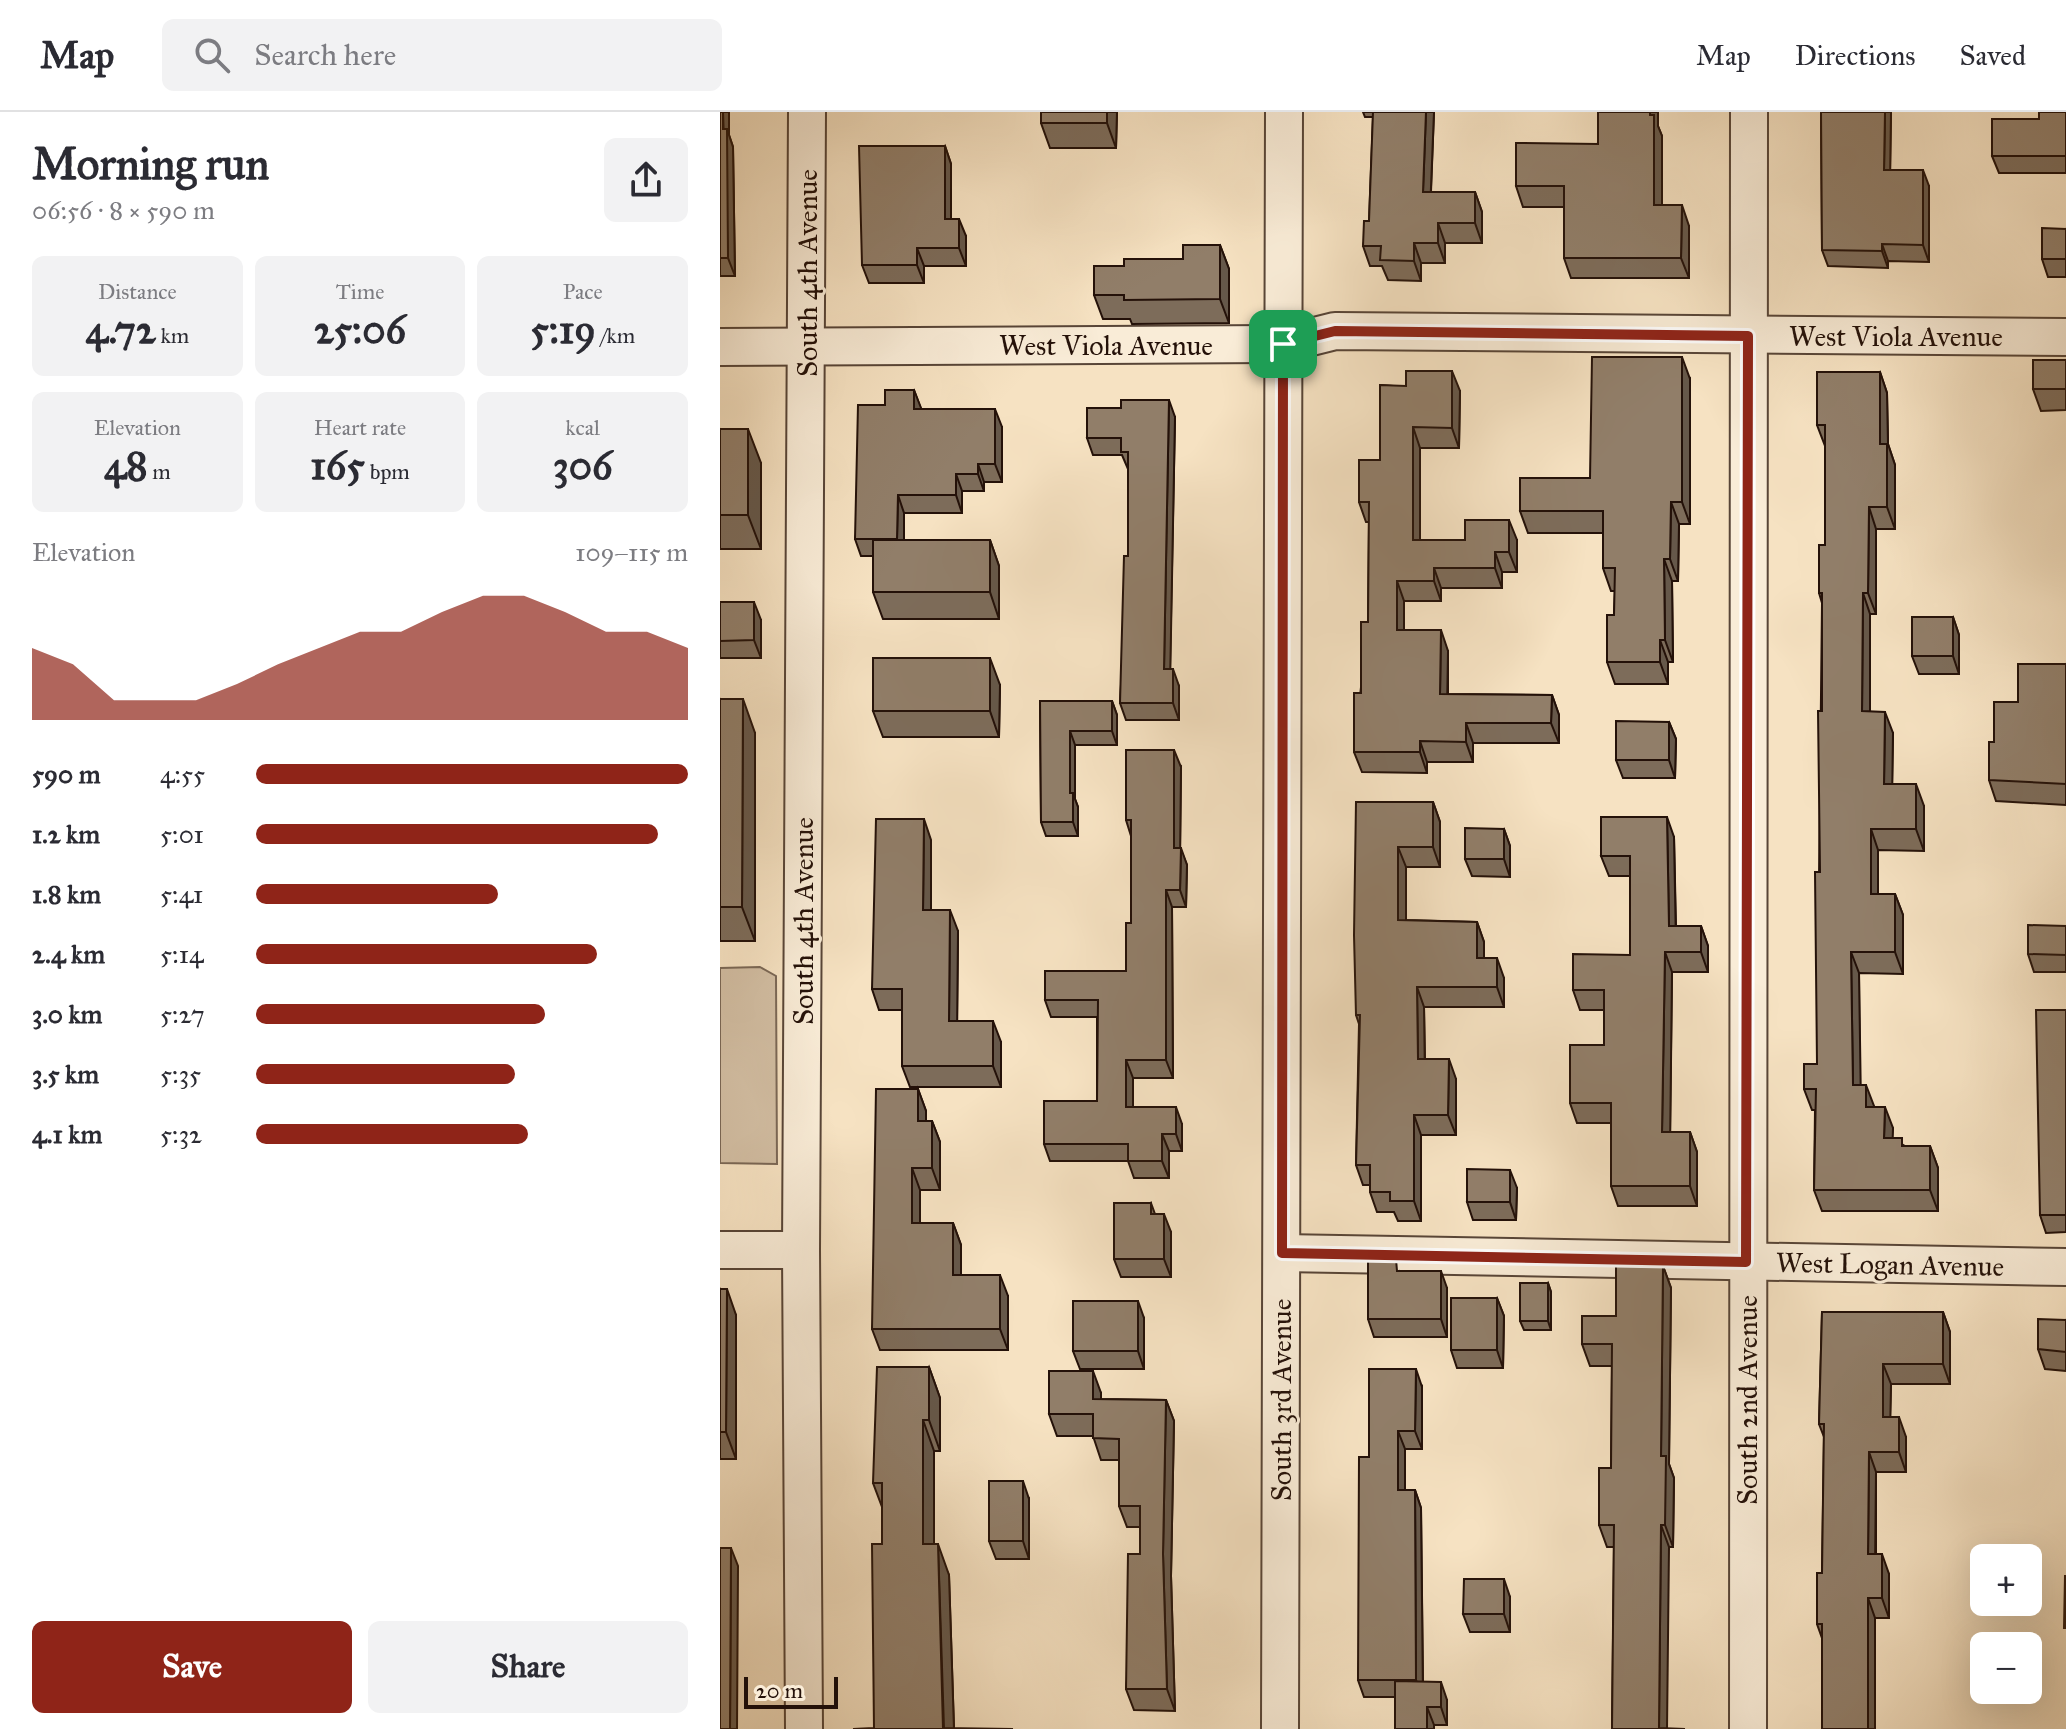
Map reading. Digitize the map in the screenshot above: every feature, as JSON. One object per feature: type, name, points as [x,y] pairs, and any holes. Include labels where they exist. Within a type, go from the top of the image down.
[{"type":"street","name":"South 4th Avenue","points":[[804,1729],[801,1250],[807,112]]},
{"type":"street","name":"South 3rd Avenue","points":[[1280,1729],[1284,112]]},
{"type":"street","name":"South 2nd Avenue","points":[[1748,1729],[1749,112]]},
{"type":"street","name":"West Viola Avenue","points":[[720,347],[1283,344],[1335,331],[2066,337]]},
{"type":"street","points":[[720,1250],[801,1250]]},
{"type":"street","name":"West Logan Avenue","points":[[1282,1253],[2066,1267]]},
{"type":"shaded area","points":[[760,967],[776,976],[777,1164],[720,1163],[720,968]]},
{"type":"building","points":[[720,112],[723,112],[723,129],[727,129],[728,258],[720,258]]},
{"type":"building","points":[[1041,112],[1107,112],[1107,123],[1041,123]]},
{"type":"building","points":[[1373,112],[1426,112],[1423,192],[1475,192],[1475,223],[1438,223],[1438,243],[1414,243],[1414,261],[1380,260],[1381,246],[1363,246],[1364,221],[1369,221]]},
{"type":"building","points":[[1598,112],[1650,112],[1654,115],[1654,205],[1682,205],[1681,258],[1564,258],[1564,186],[1516,186],[1516,143],[1598,144]]},
{"type":"building","points":[[1821,112],[1885,112],[1884,170],[1923,170],[1923,245],[1882,244],[1882,251],[1822,250]]},
{"type":"building","points":[[2039,112],[2066,112],[2066,156],[1992,156],[1992,119],[2039,119]]},
{"type":"building","points":[[859,146],[945,146],[945,219],[959,219],[959,248],[917,248],[917,265],[862,265]]},
{"type":"building","points":[[2042,228],[2066,229],[2066,259],[2042,259]]},
{"type":"building","points":[[1183,245],[1220,245],[1220,299],[1124,300],[1124,295],[1094,295],[1094,266],[1124,266],[1124,259],[1183,259]]},
{"type":"building","points":[[1592,357],[1682,357],[1682,502],[1671,502],[1670,559],[1664,559],[1665,640],[1660,640],[1660,662],[1607,662],[1607,615],[1614,615],[1615,568],[1603,568],[1603,511],[1520,511],[1520,478],[1590,478]]},
{"type":"building","points":[[2033,360],[2066,360],[2066,389],[2033,389]]},
{"type":"building","points":[[1406,371],[1452,371],[1452,428],[1413,427],[1413,540],[1465,540],[1465,520],[1509,520],[1509,552],[1495,552],[1495,568],[1434,568],[1434,581],[1397,581],[1397,630],[1441,630],[1440,694],[1552,695],[1551,723],[1466,723],[1466,742],[1420,741],[1420,752],[1354,752],[1354,693],[1361,693],[1361,622],[1368,622],[1369,502],[1359,502],[1359,460],[1380,460],[1380,385],[1406,386]]},
{"type":"building","points":[[1817,372],[1880,372],[1880,444],[1887,444],[1887,507],[1869,507],[1868,593],[1863,593],[1862,711],[1885,712],[1884,784],[1916,784],[1916,829],[1871,829],[1871,894],[1895,894],[1895,952],[1851,952],[1853,1085],[1866,1085],[1866,1107],[1885,1107],[1884,1138],[1902,1138],[1902,1146],[1930,1146],[1930,1190],[1814,1190],[1816,1089],[1804,1089],[1804,1064],[1817,1064],[1815,872],[1820,872],[1818,711],[1822,711],[1819,545],[1825,545],[1825,425],[1817,425]]},
{"type":"building","points":[[885,390],[914,390],[914,409],[995,409],[995,464],[978,464],[978,474],[956,474],[956,495],[898,495],[897,539],[855,539],[858,405],[885,405]]},
{"type":"building","points":[[1121,400],[1169,400],[1164,669],[1173,669],[1173,703],[1120,703],[1124,556],[1128,556],[1128,452],[1121,452],[1121,438],[1087,438],[1087,408],[1121,408]]},
{"type":"building","points":[[720,429],[748,429],[748,515],[720,515]]},
{"type":"building","points":[[873,540],[990,540],[990,592],[873,592]]},
{"type":"building","points":[[720,602],[754,602],[754,640],[720,641]]},
{"type":"building","points":[[1912,617],[1953,617],[1953,656],[1912,656]]},
{"type":"building","points":[[873,658],[990,658],[990,711],[873,711]]},
{"type":"building","points":[[2018,664],[2066,664],[2066,784],[1989,780],[1989,742],[1994,742],[1994,702],[2018,702]]},
{"type":"building","points":[[720,699],[743,699],[742,907],[720,907]]},
{"type":"building","points":[[1040,701],[1112,701],[1112,731],[1070,731],[1073,822],[1041,822]]},
{"type":"building","points":[[1616,721],[1669,722],[1669,760],[1616,760]]},
{"type":"building","points":[[1126,750],[1174,750],[1174,848],[1181,848],[1180,890],[1166,890],[1166,1060],[1126,1060],[1126,1107],[1176,1107],[1176,1134],[1162,1134],[1162,1161],[1128,1161],[1128,1144],[1044,1144],[1044,1101],[1097,1101],[1098,1000],[1045,1000],[1045,971],[1126,971],[1126,923],[1131,923],[1131,820],[1126,820]]},
{"type":"building","points":[[1356,802],[1433,802],[1433,847],[1398,847],[1398,920],[1477,922],[1477,958],[1497,958],[1497,987],[1417,987],[1418,1059],[1449,1059],[1448,1115],[1414,1115],[1414,1201],[1390,1201],[1390,1192],[1370,1192],[1370,1165],[1356,1165],[1360,1015],[1356,1015],[1354,935]]},
{"type":"building","points":[[1601,817],[1667,817],[1669,926],[1701,926],[1701,952],[1665,952],[1662,1132],[1690,1132],[1690,1186],[1611,1186],[1611,1103],[1570,1103],[1570,1045],[1604,1045],[1604,990],[1573,990],[1573,954],[1630,955],[1630,856],[1601,856]]},
{"type":"building","points":[[876,819],[924,819],[923,910],[950,910],[949,1021],[993,1021],[993,1066],[902,1066],[902,989],[872,989]]},
{"type":"building","points":[[1465,828],[1504,829],[1504,859],[1465,859]]},
{"type":"building","points":[[2028,925],[2066,926],[2066,955],[2028,954]]},
{"type":"building","points":[[2036,1010],[2066,1010],[2066,1215],[2040,1215]]},
{"type":"building","points":[[876,1089],[918,1089],[918,1121],[932,1121],[932,1168],[912,1168],[912,1223],[953,1223],[953,1275],[1000,1275],[1000,1329],[872,1329]]},
{"type":"building","points":[[1467,1169],[1510,1170],[1510,1202],[1467,1202]]},
{"type":"building","points":[[1114,1203],[1151,1203],[1151,1214],[1164,1214],[1164,1259],[1114,1259]]},
{"type":"building","points":[[1368,1259],[1396,1259],[1397,1271],[1441,1271],[1441,1319],[1368,1319]]},
{"type":"building","points":[[1616,1266],[1663,1266],[1661,1456],[1666,1456],[1665,1525],[1661,1525],[1659,1728],[1685,1729],[1612,1729],[1614,1525],[1599,1525],[1599,1468],[1611,1468],[1612,1344],[1582,1344],[1582,1316],[1616,1316]]},
{"type":"building","points":[[1520,1283],[1548,1283],[1548,1321],[1520,1321]]},
{"type":"building","points":[[720,1289],[727,1289],[726,1432],[720,1432]]},
{"type":"building","points":[[1451,1298],[1497,1298],[1497,1350],[1451,1350]]},
{"type":"building","points":[[1073,1301],[1138,1301],[1138,1351],[1073,1351]]},
{"type":"building","points":[[1822,1312],[1943,1312],[1943,1364],[1883,1364],[1883,1417],[1899,1417],[1899,1452],[1869,1452],[1868,1554],[1882,1554],[1882,1598],[1868,1598],[1868,1729],[1822,1729],[1822,1624],[1817,1624],[1817,1573],[1822,1573],[1824,1424],[1819,1424]]},
{"type":"building","points":[[2038,1319],[2066,1320],[2066,1352],[2038,1349]]},
{"type":"building","points":[[877,1367],[929,1367],[929,1420],[923,1420],[923,1544],[938,1544],[943,1728],[1013,1729],[853,1729],[874,1728],[872,1544],[882,1544],[882,1483],[873,1483]]},
{"type":"building","points":[[1369,1369],[1416,1369],[1415,1431],[1398,1431],[1398,1490],[1415,1490],[1416,1680],[1358,1680],[1359,1457],[1369,1457]]},
{"type":"building","points":[[1049,1371],[1093,1371],[1093,1399],[1166,1400],[1163,1554],[1167,1689],[1126,1689],[1128,1554],[1140,1554],[1140,1506],[1119,1506],[1119,1439],[1093,1438],[1093,1414],[1049,1414]]},
{"type":"building","points":[[989,1481],[1023,1481],[1023,1541],[989,1541]]},
{"type":"building","points":[[720,1548],[731,1548],[730,1729],[720,1729]]},
{"type":"building","points":[[2065,1576],[2066,1628],[2064,1628]]},
{"type":"building","points":[[1464,1579],[1504,1579],[1504,1614],[1463,1614]]},
{"type":"building","points":[[1395,1681],[1441,1682],[1441,1707],[1427,1707],[1427,1729],[1395,1729]]},
{"type":"route","points":[[1335,331],[1748,336],[1746,1262],[1282,1253],[1283,344],[1335,331]]}]
